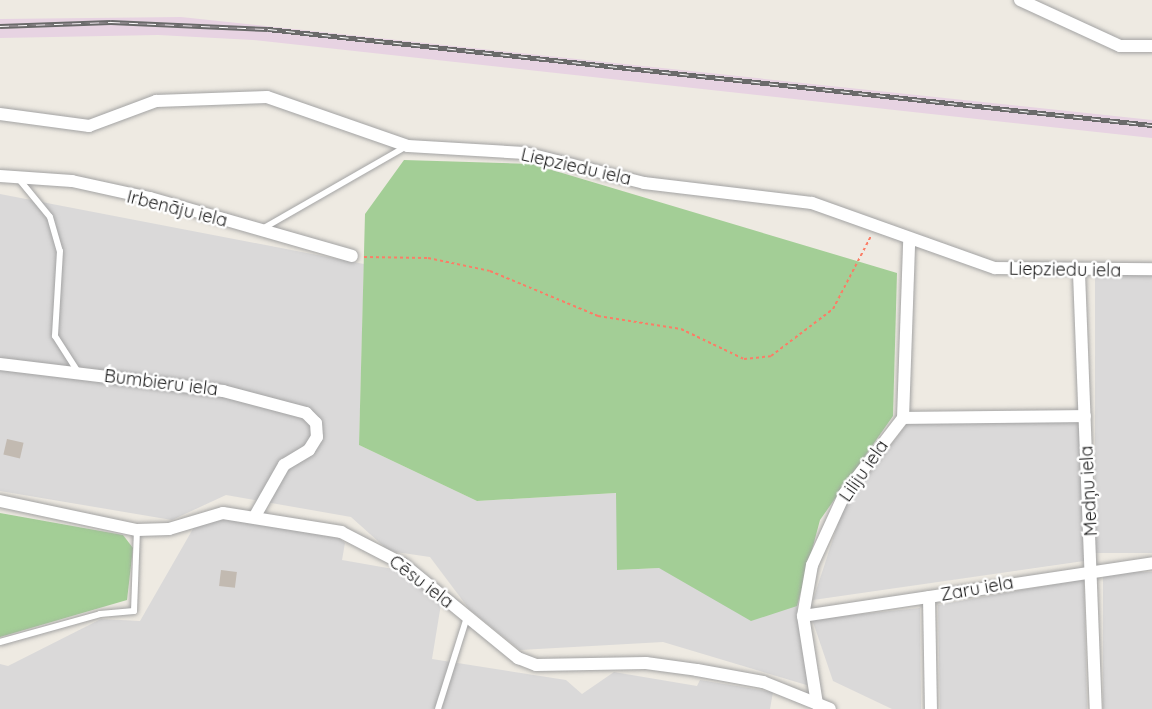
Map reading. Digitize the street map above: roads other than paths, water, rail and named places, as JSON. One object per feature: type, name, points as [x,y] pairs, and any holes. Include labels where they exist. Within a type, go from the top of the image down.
[{"type":"street","points":[[1020,0],[1120,46],[1152,46]]},
{"type":"street","name":"Liepziedu iela","points":[[0,114],[89,126],[156,101],[267,97],[408,146],[525,153],[644,183],[760,193],[812,203],[909,242],[995,268],[1079,273],[1152,269]]},
{"type":"street","name":"Irbenāju iela","points":[[0,176],[72,181],[150,198],[352,256]]},
{"type":"street","points":[[909,242],[903,418],[1085,416]]},
{"type":"street","name":"Medņu iela","points":[[1079,273],[1094,568],[1096,709]]},
{"type":"street","name":"Bumbieru iela","points":[[0,364],[223,391],[306,413],[316,423],[317,437],[309,450],[284,465],[255,516]]},
{"type":"street","name":"Liliju iela","points":[[817,704],[802,616],[812,565],[845,493],[903,418]]},
{"type":"street","name":"Cēsu iela","points":[[0,501],[137,530],[169,529],[224,513],[255,516],[341,532],[403,564],[518,658],[536,665],[646,663],[697,670],[762,682],[830,709]]},
{"type":"street","name":"Zaru iela","points":[[802,616],[929,597],[1094,568],[1152,562]]},
{"type":"street","points":[[929,597],[931,709]]},
{"type":"lane","points":[[260,230],[408,146]]},
{"type":"lane","points":[[18,177],[50,217],[60,251],[55,336],[78,372]]},
{"type":"lane","points":[[0,642],[100,614],[134,611],[137,530]]},
{"type":"lane","points":[[438,709],[467,616]]},
{"type":"railway","points":[[0,26],[111,22],[268,29],[1152,125]]}]
